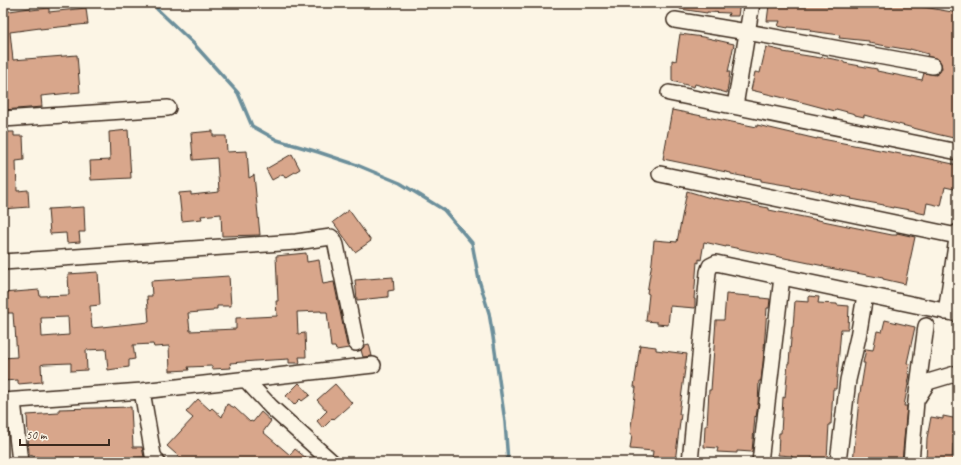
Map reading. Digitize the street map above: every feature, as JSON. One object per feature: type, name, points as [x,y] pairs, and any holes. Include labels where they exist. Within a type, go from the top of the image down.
[{"type":"street","points":[[735,106],[752,3]]},
{"type":"street","points":[[675,20],[933,66]]},
{"type":"street","points":[[669,93],[958,152]]},
{"type":"street","points":[[3,119],[168,108]]},
{"type":"street","points":[[660,174],[958,234],[952,313],[716,263],[710,266],[708,272],[690,462]]},
{"type":"street","points":[[3,262],[296,242],[331,237],[336,245],[356,343]]},
{"type":"street","points":[[760,462],[782,277]]},
{"type":"street","points":[[838,462],[848,380],[858,337],[865,295]]},
{"type":"street","points":[[911,462],[916,401],[926,326]]},
{"type":"street","points":[[20,462],[8,401],[142,391],[373,365]]},
{"type":"street","points":[[916,401],[928,382],[958,373]]},
{"type":"street","points":[[245,380],[271,407],[332,462]]},
{"type":"street","points":[[142,391],[153,455],[157,462]]},
{"type":"building","points":[[680,3],[740,3],[738,16],[728,16],[729,13],[707,13],[680,9]]},
{"type":"building","points":[[771,3],[918,3],[918,6],[958,13],[958,139],[864,115],[864,117],[836,109],[835,111],[751,90],[755,72],[760,73],[766,47],[783,52],[844,61],[844,63],[922,80],[924,73],[936,75],[942,68],[938,59],[927,56],[928,54],[910,49],[869,43],[869,41],[839,38],[840,35],[810,31],[811,29],[778,26],[780,21],[767,21],[769,5],[771,5]]},
{"type":"building","points":[[30,8],[31,10],[49,8],[49,12],[86,8],[88,24],[10,32],[13,60],[77,55],[80,92],[41,96],[42,107],[3,110],[3,12]]},
{"type":"building","points":[[680,34],[703,37],[734,44],[728,72],[730,72],[727,93],[695,84],[694,87],[672,81],[672,60],[676,61]]},
{"type":"building","points":[[672,110],[757,127],[757,125],[817,139],[911,155],[958,165],[954,189],[945,187],[941,206],[927,203],[925,214],[851,199],[852,198],[830,195],[801,187],[801,189],[761,181],[761,179],[663,159]]},
{"type":"building","points":[[128,130],[131,178],[91,180],[90,161],[110,160],[109,132]]},
{"type":"building","points":[[213,131],[213,136],[226,136],[227,152],[247,151],[249,178],[254,175],[260,235],[222,236],[221,214],[201,216],[202,219],[182,221],[179,193],[191,192],[191,195],[219,192],[217,158],[193,160],[191,133]]},
{"type":"building","points":[[3,132],[14,132],[14,136],[23,136],[24,160],[16,161],[17,191],[28,190],[29,207],[3,209]]},
{"type":"building","points":[[292,154],[300,169],[285,178],[283,174],[272,180],[266,169]]},
{"type":"building","points":[[687,191],[714,199],[769,208],[769,210],[892,235],[897,235],[897,233],[915,237],[905,284],[883,278],[704,242],[701,260],[699,259],[699,263],[697,262],[694,299],[695,308],[670,306],[668,325],[646,321],[649,294],[647,293],[654,240],[677,242]]},
{"type":"building","points":[[84,207],[85,232],[79,232],[80,242],[67,243],[66,233],[50,234],[48,209]]},
{"type":"building","points":[[349,210],[371,241],[355,252],[333,222]]},
{"type":"building","points":[[306,253],[307,262],[319,260],[323,284],[334,282],[347,345],[349,348],[336,350],[335,347],[331,347],[327,312],[297,312],[298,334],[305,333],[306,357],[299,357],[300,363],[289,363],[289,359],[255,361],[230,363],[231,368],[212,369],[212,366],[188,367],[189,370],[170,371],[169,346],[154,347],[153,344],[133,345],[135,359],[129,360],[129,367],[108,370],[106,349],[86,350],[87,370],[71,371],[71,363],[44,364],[41,365],[42,382],[18,384],[18,380],[3,381],[3,358],[17,357],[13,313],[3,313],[3,293],[39,290],[40,296],[69,295],[68,274],[98,272],[100,305],[90,306],[92,328],[149,322],[147,296],[152,296],[151,281],[229,276],[231,306],[217,306],[217,309],[213,309],[213,311],[188,313],[190,331],[236,329],[236,318],[277,316],[276,301],[278,301],[276,256]],"holes":[[[68,317],[69,335],[42,337],[41,318]]]},
{"type":"building","points":[[393,277],[394,290],[388,291],[388,297],[357,300],[355,280]]},
{"type":"building","points":[[726,294],[770,299],[769,308],[767,308],[763,363],[761,381],[759,381],[758,405],[756,417],[755,416],[752,452],[717,452],[718,448],[704,447],[709,390],[711,390],[716,320],[724,320]]},
{"type":"building","points":[[809,296],[819,297],[818,303],[849,306],[848,329],[841,329],[836,389],[833,389],[831,424],[829,424],[827,459],[811,458],[811,460],[792,459],[792,456],[778,455],[779,433],[781,433],[783,397],[785,398],[795,301],[809,302]]},
{"type":"building","points":[[885,320],[915,327],[907,363],[910,364],[908,374],[910,374],[904,406],[907,406],[902,462],[853,462],[859,399],[865,363],[863,363],[866,349],[873,350],[877,331],[882,332]]},
{"type":"building","points":[[369,344],[372,356],[363,357],[361,350],[365,345]]},
{"type":"building","points":[[640,345],[656,347],[656,350],[687,354],[679,414],[681,414],[675,462],[652,459],[653,451],[630,449],[632,435],[630,435],[636,387],[634,387]]},
{"type":"building","points":[[299,383],[310,395],[302,401],[300,399],[294,405],[286,396]]},
{"type":"building","points":[[335,384],[352,403],[323,428],[317,421],[327,411],[317,400]]},
{"type":"building","points":[[198,399],[210,410],[212,408],[222,417],[227,404],[235,408],[250,422],[253,422],[261,412],[271,421],[263,432],[290,455],[295,449],[311,462],[185,462],[167,446],[193,418],[186,412]]},
{"type":"building","points":[[131,407],[133,447],[142,447],[144,457],[131,458],[132,462],[58,462],[29,455],[27,415],[59,413],[59,409]]},
{"type":"building","points":[[943,416],[958,419],[958,444],[953,444],[952,462],[926,462],[927,438],[931,417],[943,419]]},
{"type":"waterway","points":[[157,3],[157,9],[193,43],[238,93],[252,126],[277,140],[357,165],[400,183],[444,210],[472,243],[479,280],[489,313],[493,337],[505,422],[508,462]]}]
